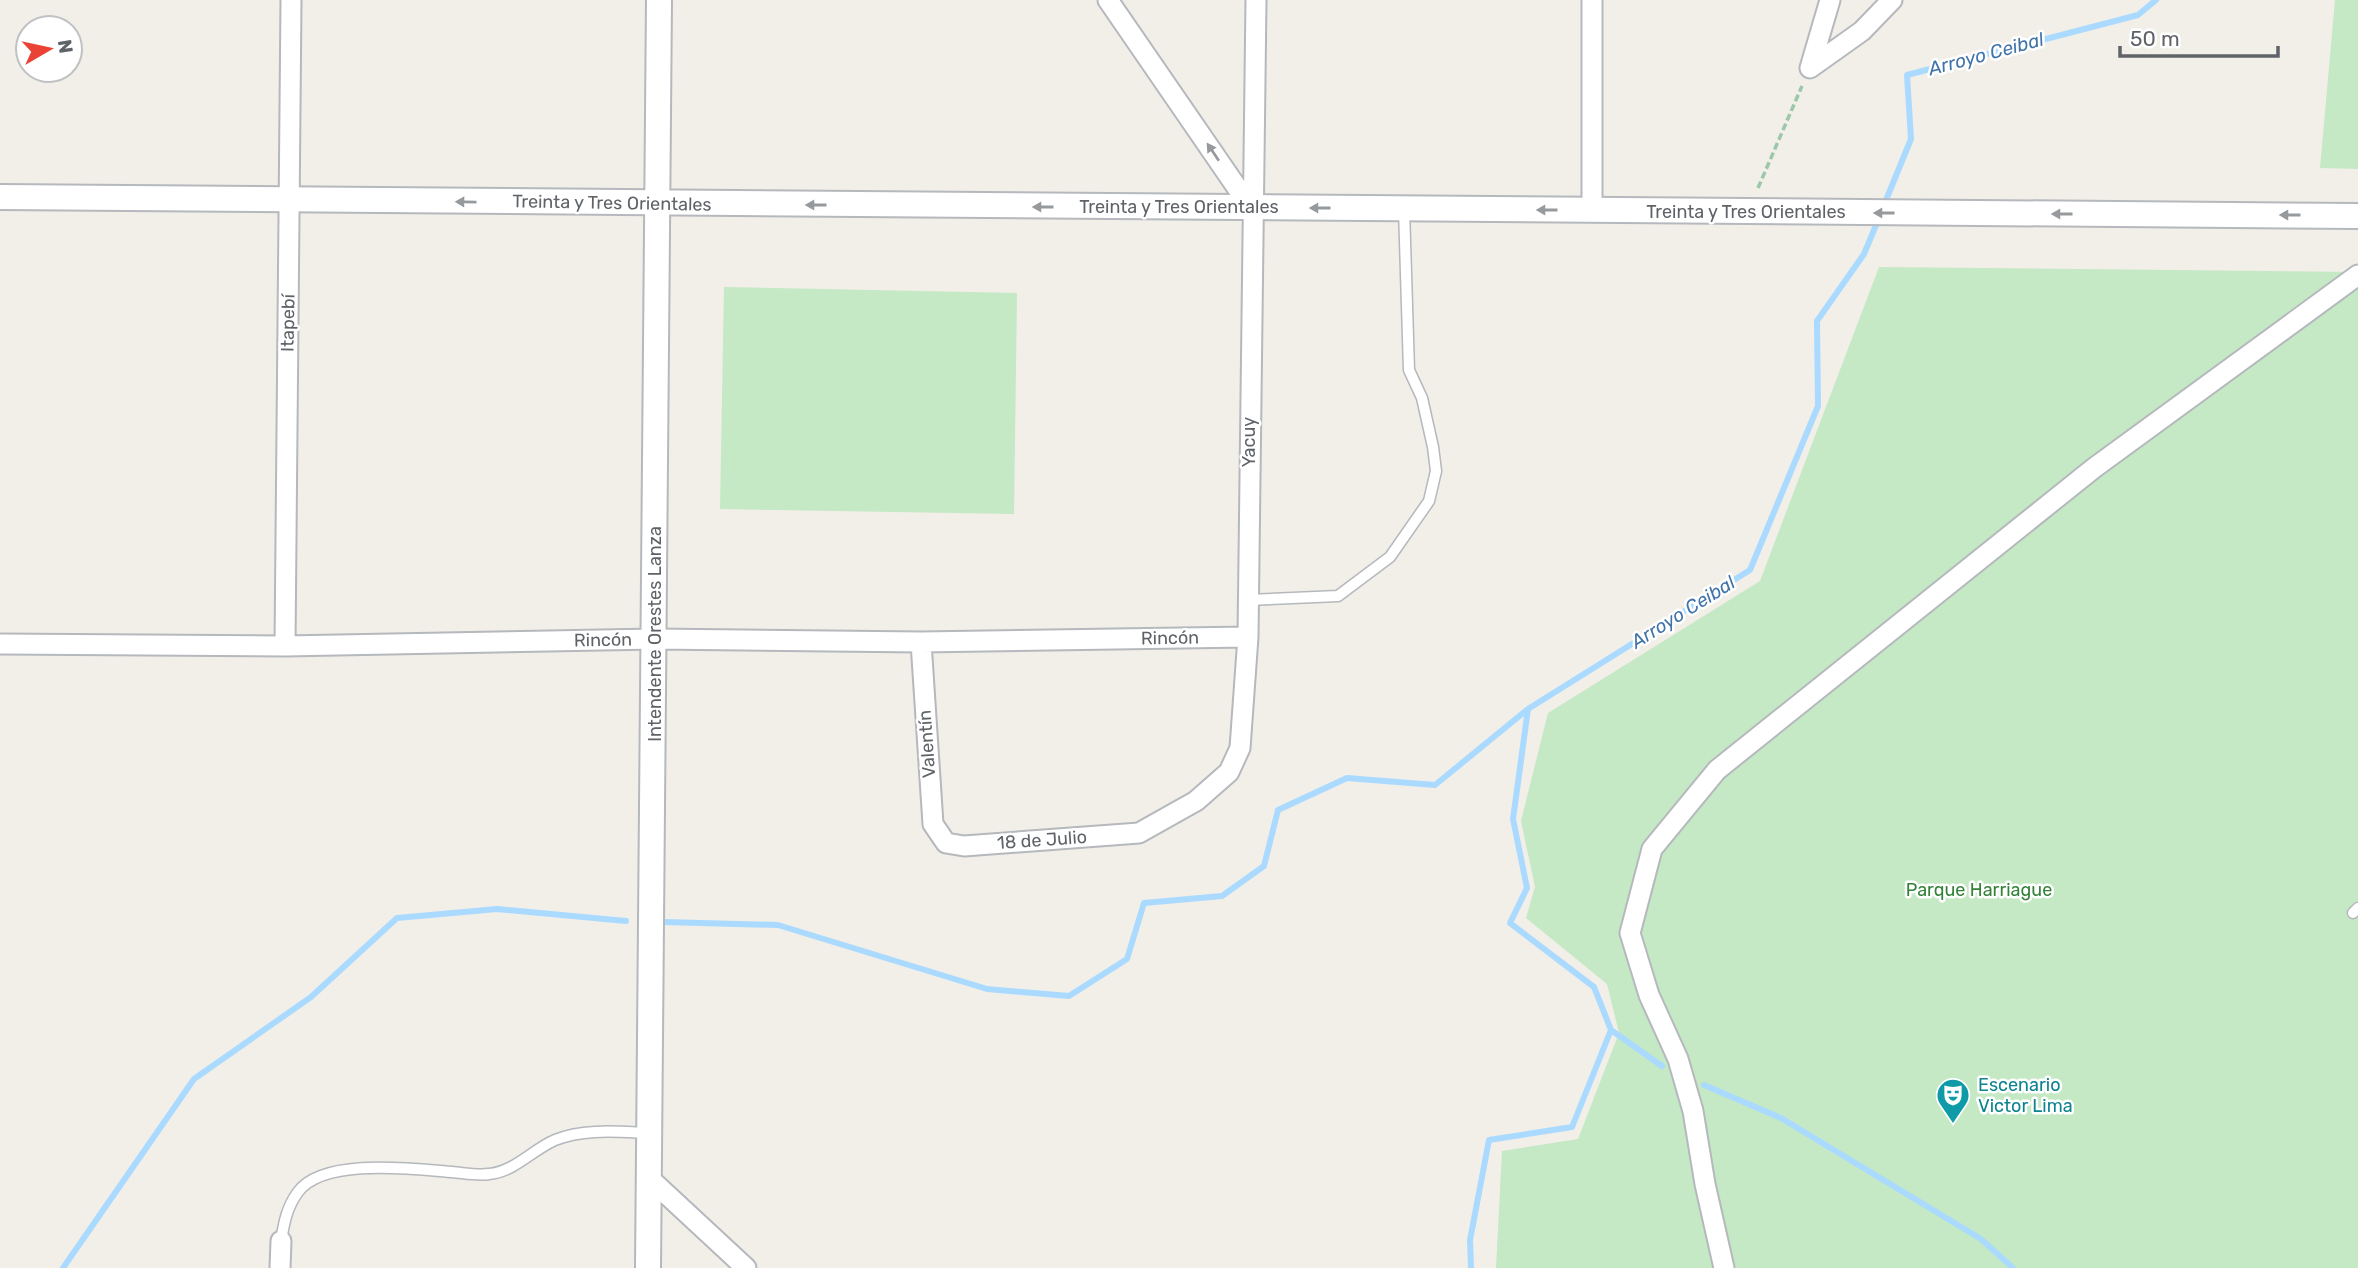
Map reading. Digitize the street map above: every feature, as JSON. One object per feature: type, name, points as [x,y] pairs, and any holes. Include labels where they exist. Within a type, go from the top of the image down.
[{"type":"street","name":"Itapebí","points":[[285,646],[291,0]]},
{"type":"street","name":"Intendente Orestes Lanza","points":[[648,1268],[659,0]]},
{"type":"street","points":[[1108,0],[1251,208]]},
{"type":"street","name":"Yacuy","points":[[1139,834],[1196,801],[1229,772],[1240,748],[1248,637],[1251,208],[1256,0]]},
{"type":"street","points":[[1592,0],[1592,211]]},
{"type":"street","points":[[1810,68],[1830,0]]},
{"type":"street","points":[[1810,68],[1862,31],[1892,0]]},
{"type":"street","name":"Treinta y Tres Orientales","points":[[0,197],[2358,216]]},
{"type":"street","points":[[1724,1268],[1690,1098],[1678,1059],[1649,995],[1630,933],[1652,849],[1728,762],[2094,468],[2358,275]]},
{"type":"street","name":"Rincón","points":[[0,644],[285,646],[655,639],[921,642],[1248,637]]},
{"type":"street","name":"Valentín","points":[[921,642],[933,824],[946,843]]},
{"type":"street","name":"18 de Julio","points":[[946,843],[964,846],[1139,834]]},
{"type":"street","points":[[649,1178],[746,1268]]},
{"type":"street","points":[[280,1268],[281,1241]]},
{"type":"lane","points":[[1248,600],[1338,596],[1390,557],[1429,501],[1436,471],[1422,398],[1409,370],[1404,209]]},
{"type":"lane","points":[[281,1241],[285,1213],[300,1189],[321,1175],[339,1170],[400,1169],[489,1174],[509,1170],[531,1152],[558,1139],[598,1132],[651,1133]]},
{"type":"path","points":[[1748,212],[1810,68]]},
{"type":"green space","points":[[2335,0],[2358,0],[2358,169],[2320,168]]},
{"type":"green space","name":"Parque Harriague","points":[[1879,267],[2358,272],[2358,1268],[1496,1268],[1502,1151],[1578,1139],[1619,1033],[1607,984],[1526,918],[1535,887],[1521,821],[1548,713],[1760,581]]},
{"type":"green space","points":[[724,287],[1017,293],[1014,514],[720,509]]},
{"type":"waterway","name":"Arroyo Ceibal","points":[[1884,205],[1911,139],[1907,75],[2138,15],[2156,0]]},
{"type":"waterway","name":"Arroyo Ceibal","points":[[1471,1268],[1470,1240],[1489,1140],[1572,1127],[1611,1030],[1594,987],[1510,923],[1527,888],[1513,819],[1528,709],[1750,570],[1818,406],[1817,321],[1864,254],[1879,218]]},
{"type":"waterway","points":[[664,922],[778,925],[987,989],[1069,996],[1127,959],[1144,903],[1222,896],[1264,866],[1278,810],[1347,778],[1435,785],[1528,709]]},
{"type":"waterway","points":[[63,1268],[194,1079],[311,997],[397,918],[497,909],[626,921]]},
{"type":"waterway","points":[[1611,1030],[1662,1066]]},
{"type":"waterway","points":[[1704,1085],[1781,1118],[1981,1239],[2013,1268]]},
{"type":"place","name":"Escenario Victor Lima","points":[[1953,1125]]}]
